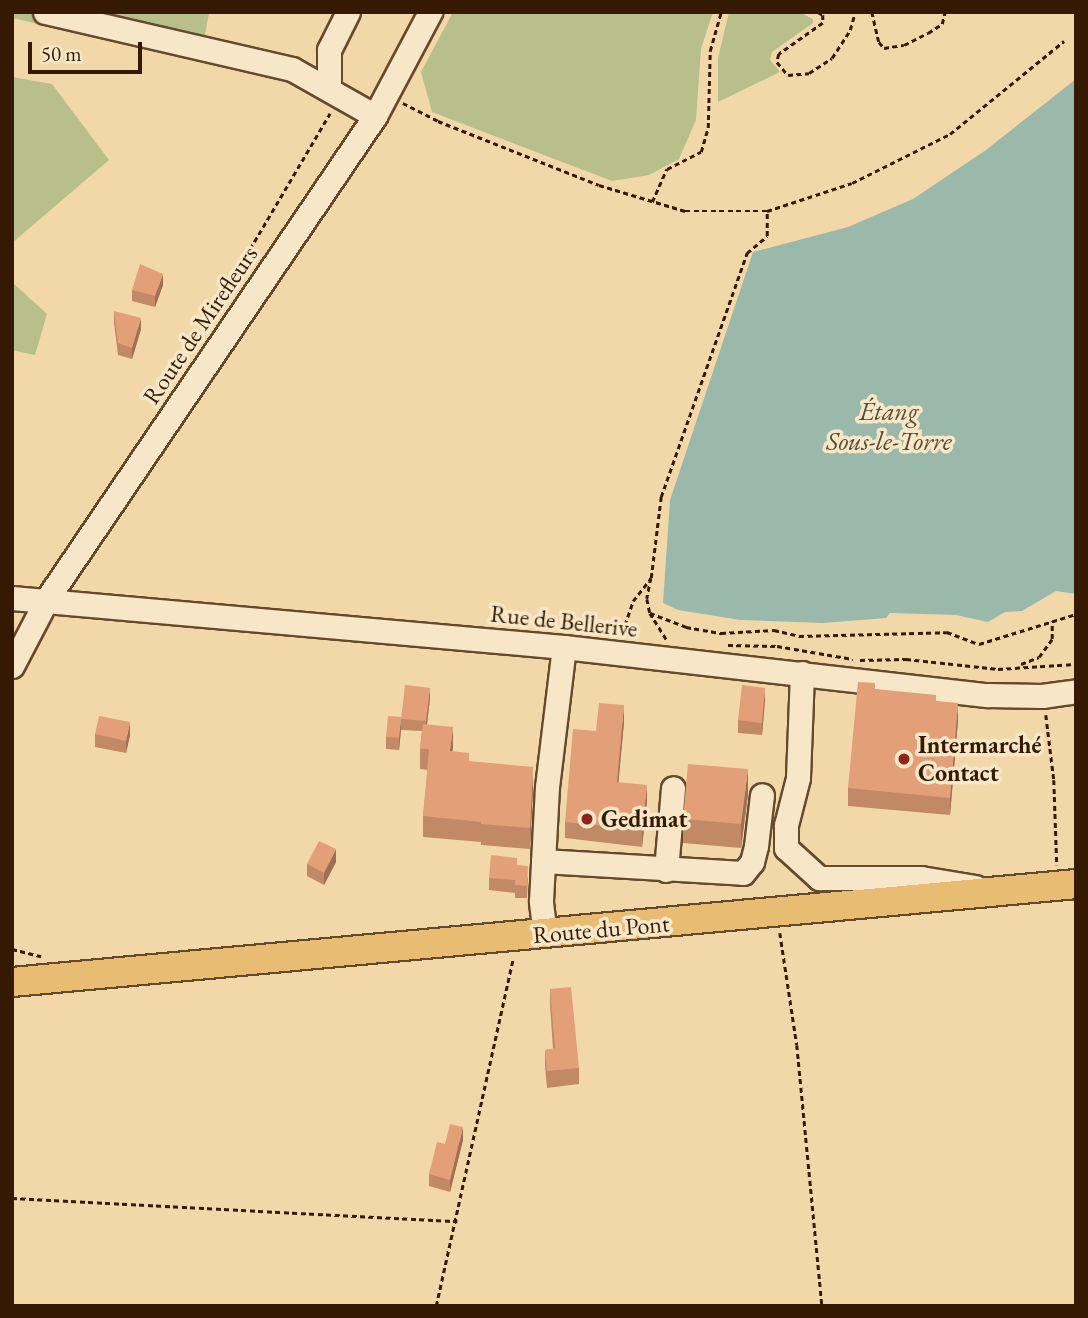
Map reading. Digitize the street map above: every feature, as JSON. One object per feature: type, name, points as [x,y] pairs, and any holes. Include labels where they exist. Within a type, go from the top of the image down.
[{"type":"main road","name":"Route du Pont","points":[[12,982],[1067,885]]},
{"type":"main road","name":"Route du Pont","points":[[12,965],[126,973]]},
{"type":"street","points":[[45,12],[292,69],[375,116]]},
{"type":"street","points":[[329,89],[330,50],[348,12]]},
{"type":"street","name":"Route de Mirefleurs","points":[[12,666],[47,599],[375,116],[430,12]]},
{"type":"street","name":"Rue de Bellerive","points":[[12,598],[564,647],[988,695],[1042,696],[1076,691]]},
{"type":"street","points":[[531,936],[541,901],[551,749],[564,647]]},
{"type":"street","points":[[802,673],[798,778],[786,825],[786,848],[819,878],[921,878],[999,891]]},
{"type":"street","points":[[666,870],[673,788]]},
{"type":"street","points":[[543,861],[733,874],[748,870],[756,846],[762,795]]},
{"type":"path","points":[[652,201],[667,169],[701,152],[708,128],[710,51],[721,12]]},
{"type":"path","points":[[818,12],[823,15],[823,23],[779,54],[777,62],[788,75],[809,73],[832,58],[850,30],[855,12]]},
{"type":"path","points":[[872,12],[879,42],[884,48],[904,45],[928,33],[942,24],[944,12]]},
{"type":"path","points":[[387,94],[438,121],[599,185],[685,212],[767,211],[852,183],[950,134],[1064,41]]},
{"type":"path","points":[[226,304],[237,271],[332,109],[329,89]]},
{"type":"path","points":[[676,640],[663,638],[650,613],[647,599],[661,497],[747,253],[767,236],[767,211]]},
{"type":"path","points":[[616,653],[633,601],[651,578]]},
{"type":"path","points":[[650,613],[687,627],[721,633],[774,630],[799,636],[947,632],[979,643],[1076,614]]},
{"type":"path","points":[[1014,667],[1040,657],[1052,639],[1052,620]]},
{"type":"path","points":[[726,645],[777,646],[858,660],[906,659],[992,668],[1076,664]]},
{"type":"path","points":[[1042,696],[1067,885]]},
{"type":"path","points":[[779,912],[797,1045],[822,1306]]},
{"type":"path","points":[[436,1306],[531,936]]},
{"type":"path","points":[[12,1198],[457,1221]]},
{"type":"green space","points":[[12,12],[209,13],[200,61],[12,18]]},
{"type":"green space","points":[[453,12],[713,12],[701,49],[696,120],[679,159],[649,175],[612,181],[432,112],[421,72]]},
{"type":"green space","points":[[729,12],[799,12],[813,19],[813,23],[772,52],[770,60],[780,72],[718,102],[718,58]]},
{"type":"green space","points":[[12,77],[52,84],[109,160],[12,243]]},
{"type":"green space","points":[[12,282],[47,314],[35,355],[12,350]]},
{"type":"water","name":"Étang Sous-le-Torre","points":[[1076,79],[1076,594],[1056,591],[1022,611],[1005,612],[988,622],[956,615],[890,613],[886,618],[823,623],[740,620],[678,610],[663,603],[670,500],[753,252],[848,227],[913,199],[986,150]]},
{"type":"building","points":[[140,264],[163,274],[155,296],[132,290]]},
{"type":"building","points":[[114,311],[141,318],[132,348],[118,343]]},
{"type":"building","name":"Intermarché Contact","points":[[858,682],[875,683],[875,689],[936,695],[936,701],[958,703],[950,798],[848,788]]},
{"type":"building","points":[[405,685],[430,688],[426,721],[401,719]]},
{"type":"building","points":[[742,685],[765,688],[762,723],[738,720]]},
{"type":"building","points":[[599,703],[624,705],[617,782],[647,785],[642,830],[565,822],[573,729],[596,731]]},
{"type":"building","points":[[99,716],[130,722],[126,741],[95,734]]},
{"type":"building","points":[[388,716],[401,717],[399,738],[386,737]]},
{"type":"building","points":[[423,724],[453,727],[450,751],[469,753],[469,761],[533,767],[530,828],[423,816],[429,749],[420,749]]},
{"type":"building","points":[[688,764],[748,769],[741,824],[683,819]]},
{"type":"building","points":[[319,841],[336,849],[324,873],[307,864]]},
{"type":"building","points":[[491,855],[517,858],[517,865],[528,866],[527,886],[515,885],[515,880],[489,878]]},
{"type":"building","points":[[571,987],[579,1068],[547,1071],[545,1050],[555,1048],[550,989]]},
{"type":"building","points":[[450,1124],[463,1127],[450,1180],[429,1174],[437,1142],[445,1144]]},
{"type":"place","name":"Intermarché Contact","points":[[904,759]]},
{"type":"place","name":"Gedimat","points":[[587,819]]}]
